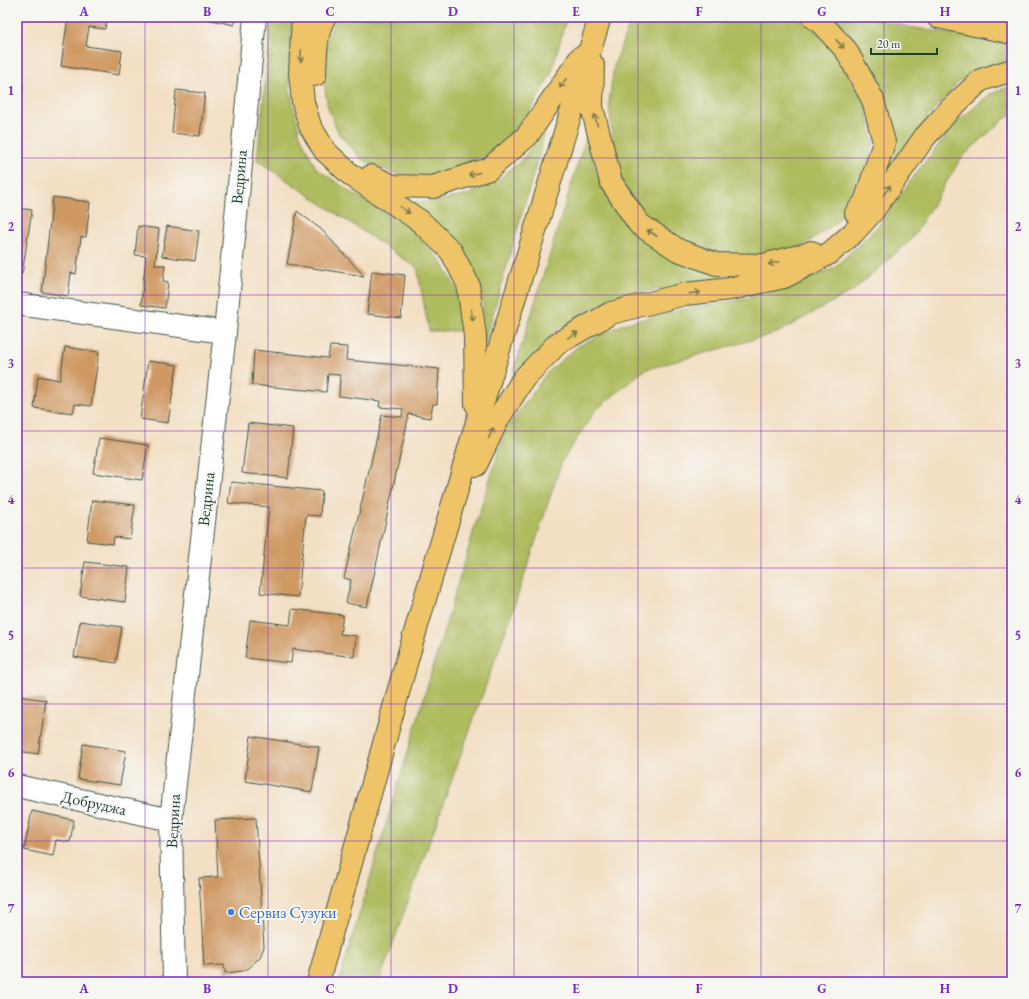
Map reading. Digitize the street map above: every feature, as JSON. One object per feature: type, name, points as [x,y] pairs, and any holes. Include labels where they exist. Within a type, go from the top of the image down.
[{"type":"main road","points":[[303,17],[300,73],[303,102],[310,126],[325,151],[351,175],[420,221],[450,251],[468,284],[475,336],[476,425]]},
{"type":"main road","points":[[325,17],[321,23],[316,48],[314,82],[318,111],[334,146],[360,170],[393,186],[433,187],[489,170],[527,136],[593,40]]},
{"type":"main road","points":[[318,982],[409,653],[476,425],[600,17]]},
{"type":"main road","points":[[593,40],[592,107],[612,182],[639,224],[678,250],[716,264],[764,265],[807,254],[840,231],[865,202],[884,142],[873,100],[846,50],[819,21],[813,17]]},
{"type":"main road","points":[[938,17],[1012,33]]},
{"type":"main road","points":[[409,653],[469,480],[498,419],[524,378],[558,343],[612,313],[685,294],[730,289],[784,277],[830,253],[854,232],[873,211],[924,138],[950,110],[981,80],[1012,70]]},
{"type":"street","name":"Ведрина","points":[[174,982],[171,820],[225,332],[255,17]]},
{"type":"street","points":[[17,304],[225,332]]},
{"type":"street","name":"Добруджа","points":[[17,786],[171,820]]},
{"type":"green space","points":[[272,17],[292,17],[289,86],[300,135],[316,168],[352,193],[410,227],[441,261],[459,293],[463,331],[429,331],[417,268],[257,160]]},
{"type":"green space","points":[[337,17],[567,17],[551,74],[531,110],[500,147],[461,167],[424,176],[392,173],[361,159],[339,134],[328,108],[322,70],[328,36]]},
{"type":"green space","points":[[632,17],[796,17],[813,28],[838,56],[865,104],[874,142],[857,198],[834,224],[803,246],[763,256],[718,255],[682,242],[645,217],[620,178],[612,134],[609,102],[614,65]]},
{"type":"green space","points":[[831,17],[867,17],[909,27],[1012,44],[1012,61],[985,68],[958,82],[928,117],[888,176],[893,127],[880,82],[861,48],[845,27]]},
{"type":"green space","points":[[1012,86],[1012,114],[1003,120],[962,157],[911,240],[854,290],[777,333],[644,370],[596,410],[562,461],[513,610],[379,982],[339,982],[476,523],[506,429],[547,373],[578,346],[626,323],[689,308],[738,300],[789,287],[834,268],[879,225],[920,168],[957,122],[990,94]]},
{"type":"green space","points":[[547,126],[483,349],[483,300],[474,271],[406,202],[435,201],[468,195],[498,180],[523,159]]},
{"type":"green space","points":[[587,134],[596,173],[615,209],[636,236],[665,254],[745,275],[690,287],[635,293],[592,308],[557,330],[510,383]]},
{"type":"building","points":[[68,17],[107,17],[105,29],[89,27],[86,46],[122,51],[119,75],[61,66]]},
{"type":"building","points":[[198,17],[235,17],[234,25]]},
{"type":"building","points":[[17,85],[23,86],[18,117],[17,117]]},
{"type":"building","points":[[176,90],[205,93],[200,136],[172,133]]},
{"type":"building","points":[[53,197],[90,202],[86,237],[81,237],[76,274],[71,273],[68,296],[42,292]]},
{"type":"building","points":[[17,208],[32,210],[22,274],[17,274]]},
{"type":"building","points":[[297,211],[322,230],[364,276],[287,264]]},
{"type":"building","points":[[138,226],[159,229],[155,265],[165,265],[163,281],[168,282],[165,308],[141,305],[146,256],[135,255]]},
{"type":"building","points":[[167,226],[199,231],[195,261],[162,256]]},
{"type":"building","points":[[372,271],[405,275],[401,318],[367,314]]},
{"type":"building","points":[[330,346],[347,347],[346,360],[439,369],[437,404],[433,404],[430,418],[409,414],[367,607],[346,603],[351,580],[344,578],[382,415],[402,417],[403,409],[379,407],[380,401],[339,396],[340,375],[328,374],[326,392],[252,385],[254,350],[328,358]]},
{"type":"building","points":[[65,347],[99,352],[91,406],[75,404],[73,413],[34,408],[38,376],[60,380]]},
{"type":"building","points":[[148,361],[177,365],[168,423],[140,419]]},
{"type":"building","points":[[248,423],[293,428],[288,478],[242,473]]},
{"type":"building","points":[[99,438],[148,445],[142,480],[93,473]]},
{"type":"building","points":[[231,482],[322,491],[320,516],[306,515],[298,597],[260,593],[269,507],[228,503]]},
{"type":"building","points":[[92,500],[135,505],[130,539],[114,537],[113,544],[87,541]]},
{"type":"building","points":[[85,562],[129,567],[125,602],[80,596]]},
{"type":"building","points":[[292,609],[343,615],[340,634],[356,636],[354,657],[293,649],[291,663],[245,658],[250,620],[290,625]]},
{"type":"building","points":[[80,621],[122,627],[116,663],[74,657]]},
{"type":"building","points":[[17,696],[46,700],[38,754],[17,751]]},
{"type":"building","points":[[251,736],[319,747],[312,792],[245,781]]},
{"type":"building","points":[[83,744],[126,751],[120,785],[78,779]]},
{"type":"building","points":[[32,811],[74,820],[70,842],[56,840],[53,856],[24,850]]},
{"type":"building","name":"Сервиз Сузуки","points":[[256,818],[264,947],[260,957],[249,968],[243,971],[225,973],[224,965],[204,966],[199,878],[218,877],[215,820]]},
{"type":"place","name":"Сервиз Сузуки","points":[[231,912]]}]
